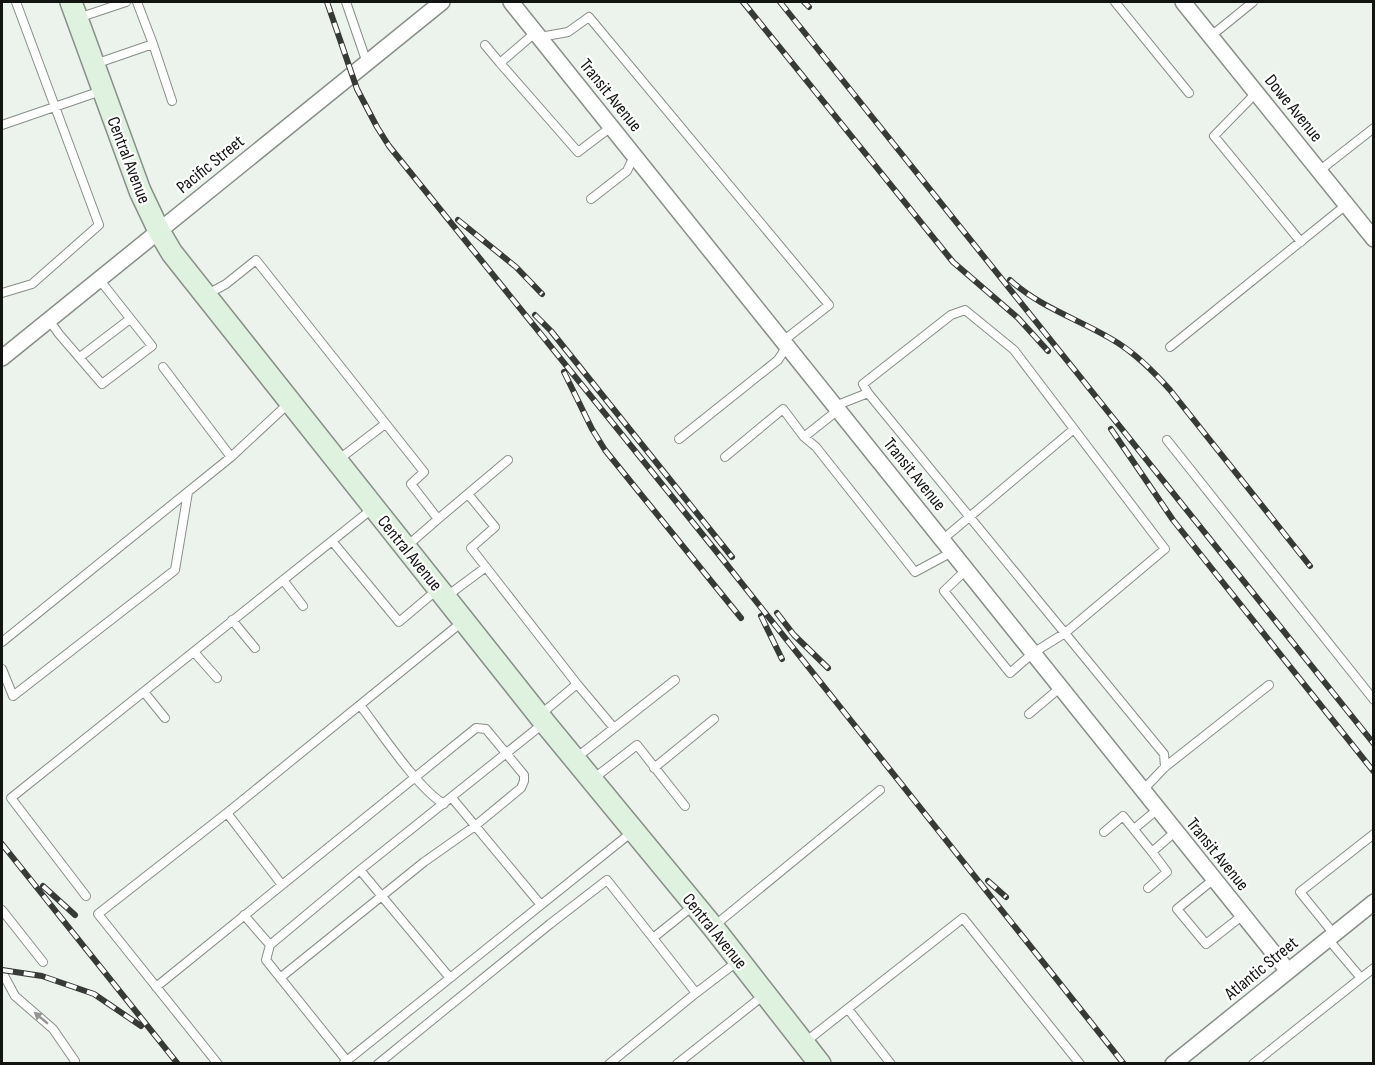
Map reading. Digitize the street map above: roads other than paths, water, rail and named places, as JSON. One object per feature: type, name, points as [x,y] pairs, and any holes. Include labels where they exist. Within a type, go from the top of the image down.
[{"type":"street","name":"Pacific Street","points":[[2,358],[442,2]]},
{"type":"street","name":"Transit Avenue","points":[[511,2],[1288,971]]},
{"type":"street","name":"Dowe Avenue","points":[[1183,2],[1374,239]]},
{"type":"street","name":"Central Avenue","points":[[74,10],[140,191],[172,253],[575,759],[713,927],[820,1064]]},
{"type":"street","name":"Atlantic Street","points":[[1173,1064],[1374,902]]},
{"type":"lane","points":[[2,292],[32,284],[99,225],[16,2]]},
{"type":"lane","points":[[74,10],[126,2]]},
{"type":"lane","points":[[137,2],[172,101]]},
{"type":"lane","points":[[346,2],[367,63]]},
{"type":"lane","points":[[1115,2],[1189,93]]},
{"type":"lane","points":[[1211,36],[1253,2]]},
{"type":"lane","points":[[501,63],[538,35],[568,32],[589,16],[829,305],[785,344],[778,360],[679,439]]},
{"type":"lane","points":[[94,65],[153,44]]},
{"type":"lane","points":[[485,45],[578,152],[611,127]]},
{"type":"lane","points":[[2,125],[103,90]]},
{"type":"lane","points":[[1256,93],[1214,136],[1301,242]]},
{"type":"lane","points":[[1319,171],[1374,128]]},
{"type":"lane","points":[[591,199],[627,171],[634,156]]},
{"type":"lane","points":[[1170,347],[1346,205]]},
{"type":"lane","points":[[205,296],[226,284],[256,260],[424,472],[411,484],[438,519]]},
{"type":"lane","points":[[49,320],[102,384],[152,346],[99,279]]},
{"type":"lane","points":[[966,570],[944,591],[1010,673],[1033,653],[1065,633],[1165,549],[1014,350],[964,310],[951,315],[863,384],[868,393],[1065,633],[1164,754],[1165,768]]},
{"type":"lane","points":[[80,357],[129,319]]},
{"type":"lane","points":[[163,367],[231,457]]},
{"type":"lane","points":[[804,437],[836,408],[868,393]]},
{"type":"lane","points":[[2,642],[231,457],[290,402]]},
{"type":"lane","points":[[725,457],[783,409],[915,572],[952,552]]},
{"type":"lane","points":[[337,461],[385,424]]},
{"type":"lane","points":[[942,540],[1074,429]]},
{"type":"lane","points":[[1167,440],[1374,700]]},
{"type":"lane","points":[[406,547],[508,460]]},
{"type":"lane","points":[[2,669],[13,696],[175,570],[188,492]]},
{"type":"lane","points":[[468,494],[495,527],[471,548],[614,728]]},
{"type":"lane","points":[[86,896],[11,798],[374,507]]},
{"type":"lane","points":[[332,541],[399,622],[486,567]]},
{"type":"lane","points":[[282,580],[303,606]]},
{"type":"lane","points":[[232,620],[255,648]]},
{"type":"lane","points":[[218,1064],[98,914],[227,813],[464,620]]},
{"type":"lane","points":[[194,652],[217,678]]},
{"type":"lane","points":[[575,759],[675,680]]},
{"type":"lane","points":[[577,684],[508,753],[360,870],[270,945],[266,960],[345,1062],[633,831]]},
{"type":"lane","points":[[1143,790],[1165,768],[1269,684]]},
{"type":"lane","points":[[1029,714],[1061,687]]},
{"type":"lane","points":[[144,692],[165,718]]},
{"type":"lane","points":[[360,705],[415,777],[444,804]]},
{"type":"lane","points":[[654,768],[714,719]]},
{"type":"lane","points":[[156,987],[476,728],[486,729],[524,775],[521,788],[476,826],[382,896],[280,978]]},
{"type":"lane","points":[[592,780],[637,745],[685,806]]},
{"type":"lane","points":[[713,927],[880,790]]},
{"type":"lane","points":[[452,798],[541,905]]},
{"type":"lane","points":[[1134,829],[1158,809]]},
{"type":"lane","points":[[227,813],[282,885]]},
{"type":"lane","points":[[1104,832],[1124,816],[1167,872],[1148,888]]},
{"type":"lane","points":[[1152,852],[1176,831]]},
{"type":"lane","points":[[1361,978],[1300,892],[1374,834]]},
{"type":"lane","points":[[360,870],[450,978]]},
{"type":"lane","points":[[1214,879],[1177,909],[1206,944],[1243,915]]},
{"type":"lane","points":[[378,1064],[607,880],[696,993]]},
{"type":"lane","points":[[653,938],[694,905]]},
{"type":"lane","points":[[2,910],[43,962]]},
{"type":"lane","points":[[244,915],[270,945]]},
{"type":"lane","points":[[804,1043],[963,918],[1080,1064]]},
{"type":"lane","points":[[609,1064],[739,960]]},
{"type":"lane","points":[[1253,1064],[1374,968]]},
{"type":"lane","points":[[2,972],[15,996],[53,1029],[75,1064]]},
{"type":"lane","points":[[677,1064],[766,994]]},
{"type":"lane","points":[[848,1009],[891,1064]]},
{"type":"railway","points":[[327,2],[357,89],[389,146],[724,561],[1124,1064]]},
{"type":"railway","points":[[743,2],[953,262],[1018,318],[1048,351]]},
{"type":"railway","points":[[780,2],[1374,744]]},
{"type":"railway","points":[[804,2],[809,7]]},
{"type":"railway","points":[[458,220],[516,267],[542,294]]},
{"type":"railway","points":[[1010,280],[1035,299],[1118,343],[1146,365],[1170,390],[1310,566]]},
{"type":"railway","points":[[535,315],[551,331],[732,557]]},
{"type":"railway","points":[[564,372],[605,450],[741,618]]},
{"type":"railway","points":[[1111,429],[1173,520],[1374,772]]},
{"type":"railway","points":[[777,613],[794,635],[828,668]]},
{"type":"railway","points":[[761,616],[782,659]]},
{"type":"railway","points":[[2,844],[178,1064]]},
{"type":"railway","points":[[988,881],[1006,897]]},
{"type":"railway","points":[[43,886],[75,915]]},
{"type":"railway","points":[[2,970],[42,976],[94,994],[141,1026]]}]
